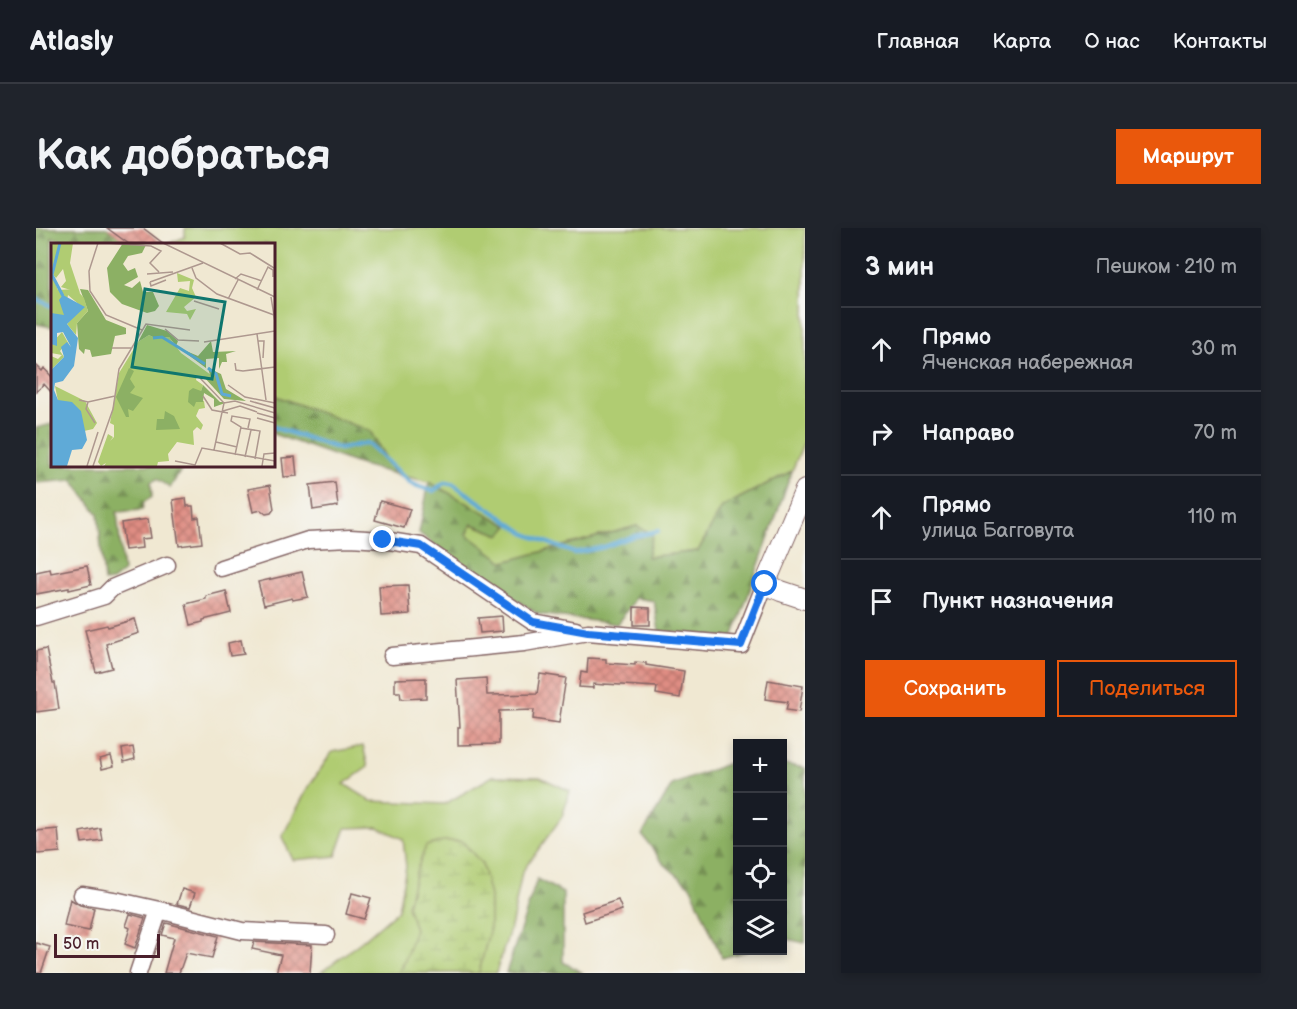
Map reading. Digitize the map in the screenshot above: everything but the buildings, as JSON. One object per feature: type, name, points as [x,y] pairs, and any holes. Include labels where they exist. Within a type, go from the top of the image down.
[{"type":"street","points":[[220,568],[308,540],[350,538],[421,546],[533,622],[588,632],[741,645],[805,490]]},
{"type":"street","points":[[36,617],[104,596],[112,588],[167,565]]},
{"type":"street","points":[[765,584],[805,599]]},
{"type":"street","points":[[392,656],[524,643],[588,632]]},
{"type":"street","points":[[82,895],[119,901],[242,931],[326,935]]},
{"type":"street","points":[[138,973],[159,910]]},
{"type":"green space","points":[[36,228],[107,228],[124,241],[123,243],[69,243],[52,237],[51,327],[36,324]]},
{"type":"green space","points":[[185,228],[805,228],[805,440],[792,471],[722,507],[698,551],[647,557],[637,526],[504,562],[466,535],[472,524],[501,535],[429,482],[395,474],[370,431],[274,395],[274,243],[170,243],[185,237]]},
{"type":"green space","points":[[274,395],[370,431],[395,474],[358,464],[274,434]]},
{"type":"green space","points":[[51,424],[51,466],[183,466],[170,488],[157,479],[151,482],[152,497],[144,502],[142,510],[117,512],[123,572],[112,581],[104,582],[98,514],[73,480],[36,483],[36,428]]},
{"type":"green space","points":[[792,471],[733,638],[659,631],[654,601],[636,598],[617,624],[538,614],[461,564],[419,533],[429,482],[509,526],[501,535],[472,524],[467,534],[504,562],[637,526],[653,534],[647,557],[698,551],[722,507]]},
{"type":"green space","points":[[363,746],[368,767],[344,784],[371,801],[445,804],[493,776],[540,777],[570,791],[562,817],[522,872],[512,923],[496,973],[320,973],[398,910],[406,867],[403,839],[378,827],[346,828],[336,856],[293,860],[282,837],[308,788],[332,752]]},
{"type":"green space","points":[[733,762],[733,955],[722,958],[691,887],[663,863],[642,835],[672,785]]},
{"type":"green space","points":[[787,765],[805,768],[805,943],[787,939]]},
{"type":"green space","points":[[443,841],[462,841],[482,864],[490,896],[490,928],[479,972],[398,973],[404,963],[415,929],[407,906],[416,872],[426,846]]},
{"type":"green space","points":[[537,879],[563,893],[563,962],[583,973],[506,973]]},
{"type":"waterway","points":[[36,299],[51,306]]},
{"type":"waterway","points":[[274,427],[340,449],[367,443],[412,484],[433,491],[444,483],[452,483],[526,534],[574,553],[658,531]]},
{"type":"route","points":[[383,540],[421,546],[533,622],[588,632],[741,645],[765,584]]}]
